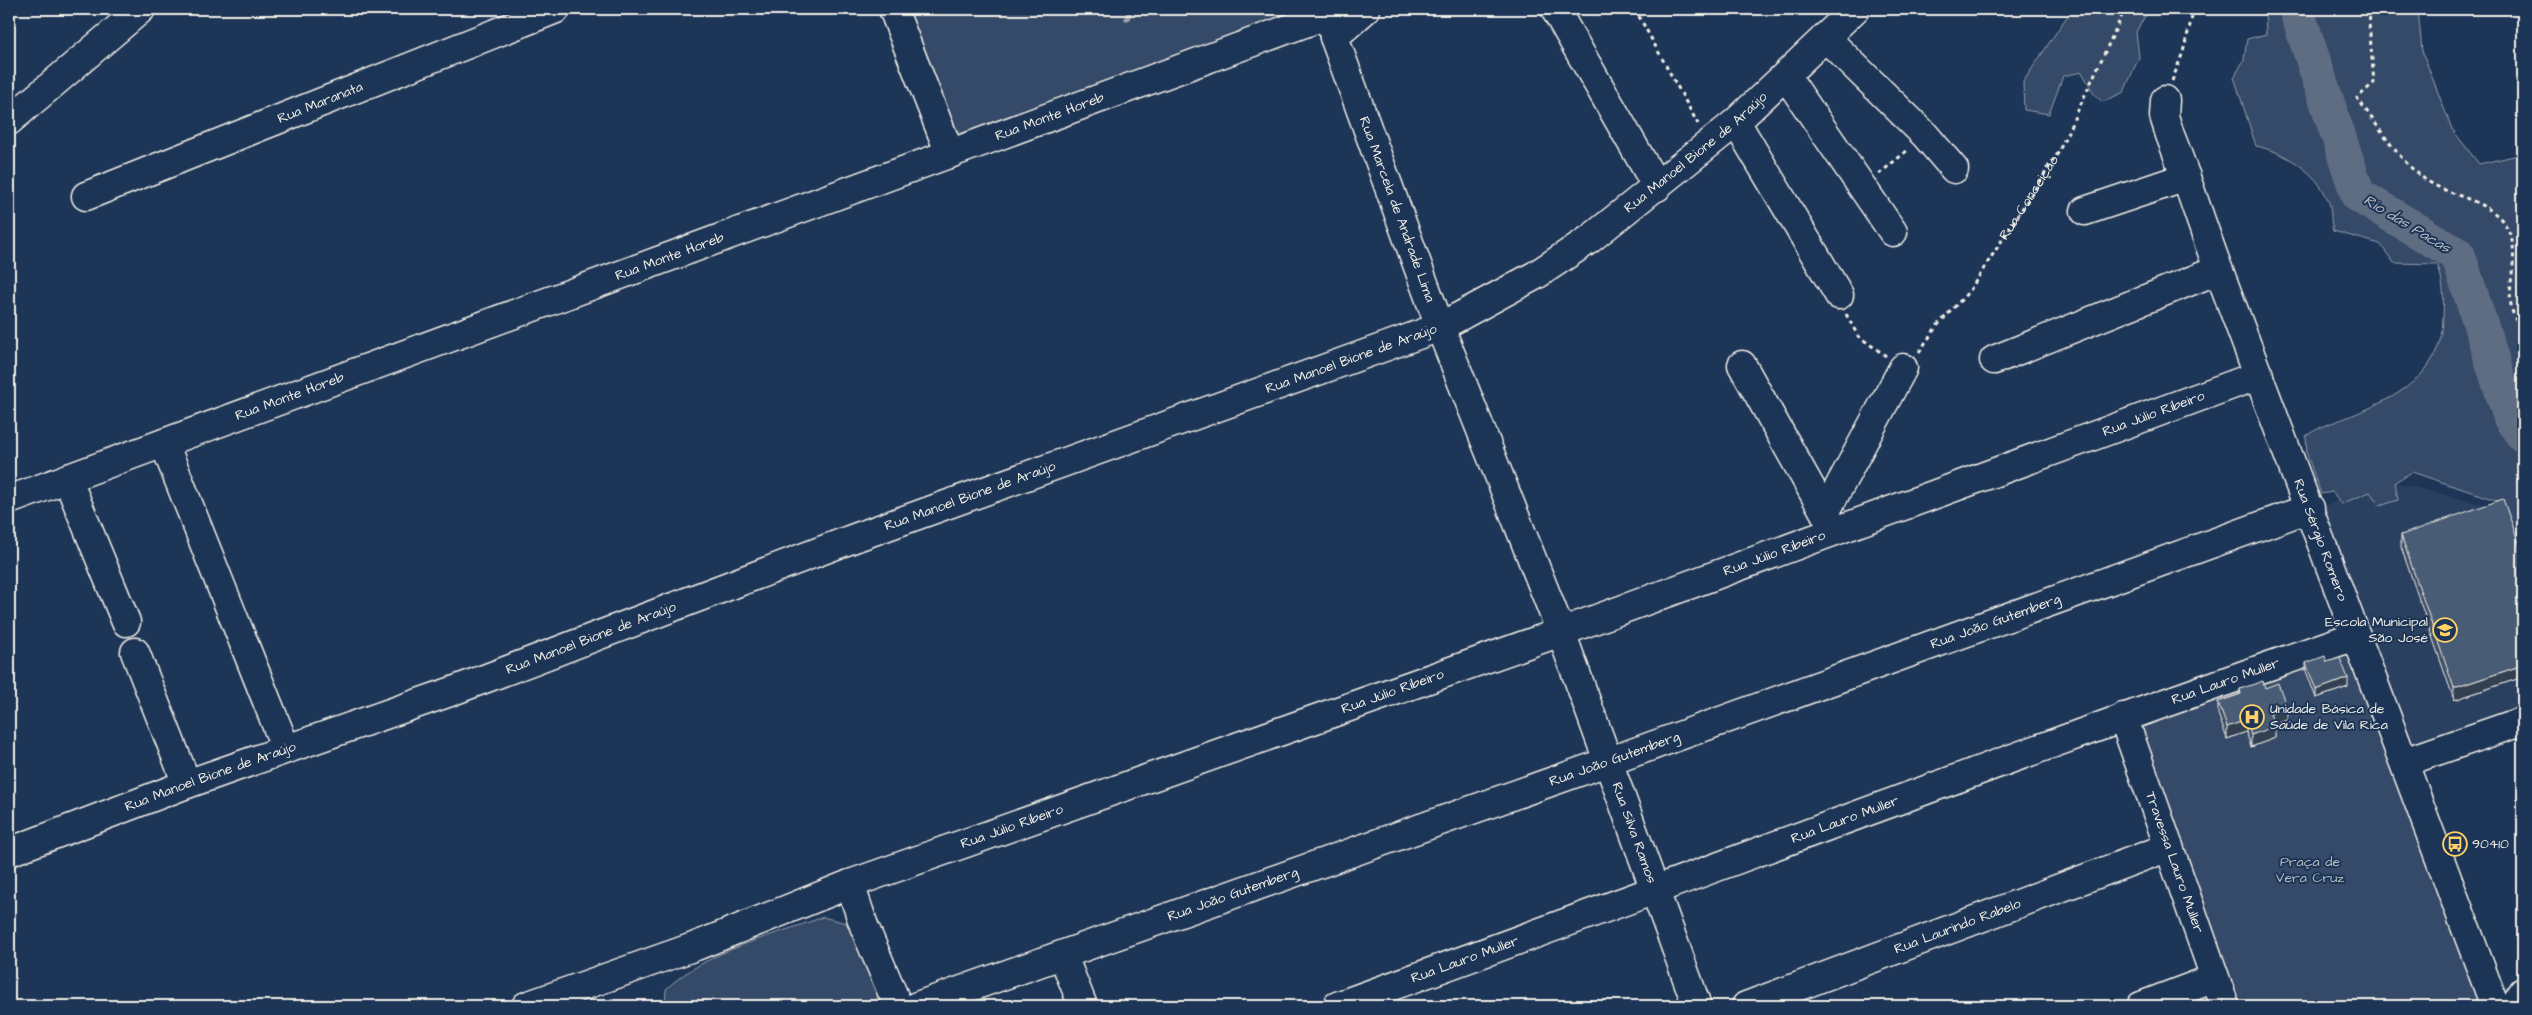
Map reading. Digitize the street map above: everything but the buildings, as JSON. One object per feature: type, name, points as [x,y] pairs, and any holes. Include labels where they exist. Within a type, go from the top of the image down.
[{"type":"street","points":[[9,121],[141,9]]},
{"type":"street","name":"Rua Maranata","points":[[86,196],[556,9]]},
{"type":"street","points":[[893,9],[950,154]]},
{"type":"street","points":[[1331,20],[1366,9]]},
{"type":"street","points":[[1555,9],[1657,187]]},
{"type":"street","name":"Rua Manoel Bione de Araújo","points":[[9,852],[187,784],[486,678],[858,537],[1440,326],[1536,275],[1590,238],[1657,187],[1736,122],[1855,9]]},
{"type":"street","name":"Rua Monte Horeb","points":[[9,500],[950,154],[1331,20]]},
{"type":"street","name":"Rua Marcela de Andrade Lima","points":[[1331,20],[1440,326],[1561,632]]},
{"type":"street","points":[[1824,37],[1925,135],[1954,169]]},
{"type":"street","points":[[1786,76],[1893,232]]},
{"type":"street","name":"Rua Sérgio Romero","points":[[2165,100],[2164,116],[2218,270],[2310,508],[2495,1006]]},
{"type":"street","points":[[1736,122],[1839,295]]},
{"type":"street","points":[[2085,211],[2186,177]]},
{"type":"street","points":[[1994,360],[2218,270]]},
{"type":"street","points":[[1742,365],[1830,522]]},
{"type":"street","points":[[1830,522],[1903,368]]},
{"type":"street","name":"Rua Júlio Ribeiro","points":[[526,1006],[696,946],[850,884],[1561,632],[1830,522],[2259,375]]},
{"type":"street","points":[[164,443],[286,749]]},
{"type":"street","points":[[67,478],[126,622]]},
{"type":"street","name":"Rua João Gutemberg","points":[[917,1006],[1063,956],[1610,761],[2310,508]]},
{"type":"street","name":"Rua Silva Ramos","points":[[1561,632],[1610,761],[1696,1006]]},
{"type":"street","name":"Rua Lauro Muller","points":[[1337,1006],[1656,892],[2123,717],[2356,636]]},
{"type":"street","points":[[135,652],[187,784]]},
{"type":"street","name":"Travessa Lauro Muller","points":[[2123,717],[2225,1006]]},
{"type":"street","points":[[2405,762],[2523,721]]},
{"type":"street","name":"Rua Laurindo Rabelo","points":[[1746,1006],[2169,847]]},
{"type":"street","points":[[850,884],[864,926],[898,1006]]},
{"type":"street","points":[[1063,956],[1083,1006]]},
{"type":"street","points":[[2141,1006],[2215,978]]},
{"type":"street","points":[[2514,1006],[2523,992]]},
{"type":"path","points":[[1635,9],[1708,145]]},
{"type":"path","name":"Rua Conceição","points":[[1903,368],[1921,349],[1937,326],[1970,290],[2058,153],[2126,9]]},
{"type":"path","points":[[2165,100],[2183,52],[2194,9]]},
{"type":"path","points":[[2371,9],[2369,23],[2374,83],[2357,98],[2406,162],[2421,177],[2435,187],[2478,204],[2504,222],[2514,248],[2510,308],[2514,320],[2523,330]]},
{"type":"path","points":[[1863,187],[1925,135]]},
{"type":"path","points":[[1839,295],[1850,324],[1858,336],[1903,368]]},
{"type":"shaded area","name":"Escola Municipal São José","points":[[2386,480],[2505,510],[2523,550],[2523,709],[2408,749],[2322,507]]},
{"type":"green space","points":[[904,9],[1307,9],[972,137],[962,134],[953,125]]},
{"type":"green space","points":[[2072,9],[2149,9],[2136,32],[2139,57],[2124,92],[2102,102],[2094,94],[2082,72],[2063,76],[2049,114],[2024,110],[2023,82]]},
{"type":"green space","points":[[2265,9],[2418,9],[2422,51],[2452,129],[2479,164],[2523,154],[2523,565],[2501,502],[2412,472],[2395,482],[2398,500],[2380,506],[2370,492],[2341,504],[2333,492],[2321,494],[2307,455],[2306,436],[2321,427],[2383,402],[2414,382],[2426,369],[2435,354],[2441,337],[2443,290],[2437,264],[2394,263],[2380,244],[2333,231],[2329,204],[2323,190],[2308,172],[2289,158],[2256,146],[2234,77],[2244,60],[2247,39],[2266,34]]},
{"type":"green space","name":"Praça de Vera Cruz","points":[[2355,636],[2495,1006],[2225,1006],[2123,717]]},
{"type":"green space","points":[[823,917],[846,923],[877,978],[880,992],[873,1006],[665,1006],[666,989],[701,964],[740,946]]},
{"type":"waterway","points":[[1127,18],[1131,9]]},
{"type":"waterway","name":"Rio das Pacas","points":[[2296,9],[2358,195],[2458,255],[2511,419],[2523,435]]},
{"type":"place","name":"Escola Municipal São José","points":[[2445,630]]},
{"type":"place","name":"Unidade Básica de Saúde de Vila Rica","points":[[2252,717]]},
{"type":"place","name":"90410","points":[[2455,844]]}]
